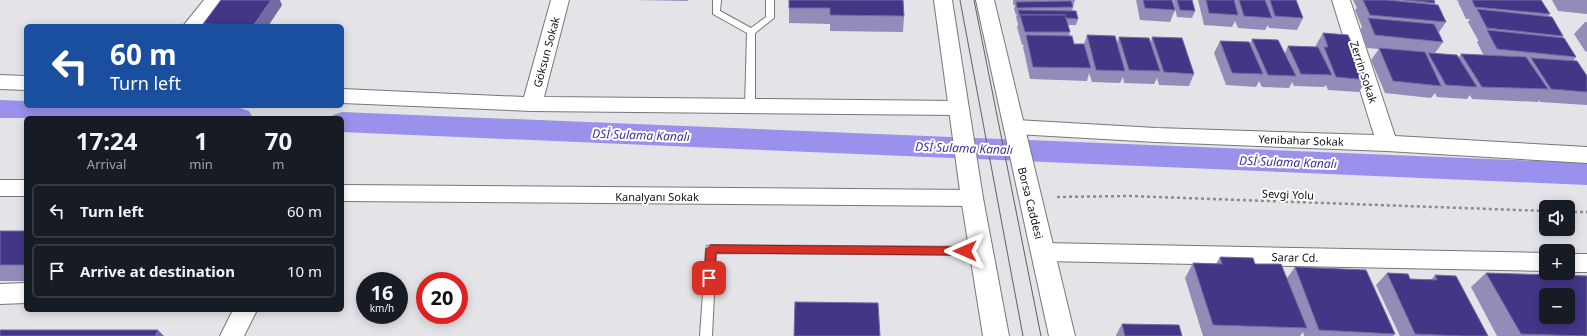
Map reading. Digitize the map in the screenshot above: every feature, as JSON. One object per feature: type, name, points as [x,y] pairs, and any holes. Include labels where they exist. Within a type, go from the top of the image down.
[{"type":"main road","points":[[943,0],[970,191],[996,336]]},
{"type":"main road","name":"Borsa Caddesi","points":[[985,0],[1014,132],[1062,336]]},
{"type":"street","points":[[194,24],[213,0]]},
{"type":"street","name":"Göksun Sokak","points":[[532,104],[560,0]]},
{"type":"street","name":"Zerrin Sokak","points":[[1341,0],[1387,143]]},
{"type":"street","points":[[0,82],[24,83]]},
{"type":"street","points":[[344,96],[532,104],[959,108]]},
{"type":"street","name":"Yenibahar Sokak","points":[[1014,132],[1387,143],[1587,155]]},
{"type":"street","points":[[0,188],[24,188]]},
{"type":"street","name":"Kanalyanı Sokak","points":[[344,194],[970,191]]},
{"type":"street","name":"Sarar Cd.","points":[[1043,252],[1539,262]]},
{"type":"street","points":[[1575,263],[1587,263]]},
{"type":"street","points":[[0,294],[24,293]]},
{"type":"street","points":[[232,336],[244,312]]},
{"type":"lane","points":[[717,0],[716,12],[751,32]]},
{"type":"lane","points":[[751,32],[770,18],[770,0]]},
{"type":"lane","points":[[750,106],[751,32]]},
{"type":"lane","points":[[706,336],[711,249],[981,251]]},
{"type":"path","name":"Sevgi Yolu","points":[[1029,191],[1539,211]]},
{"type":"path","points":[[1575,212],[1587,212]]},
{"type":"building","points":[[221,0],[271,0],[254,24],[203,24]]},
{"type":"building","points":[[789,0],[903,0],[904,16],[830,15],[830,8],[789,8]]},
{"type":"building","points":[[1143,0],[1172,0],[1175,10],[1145,8]]},
{"type":"building","points":[[1177,0],[1192,0],[1195,11],[1180,10]]},
{"type":"building","points":[[1206,0],[1234,0],[1238,15],[1209,13]]},
{"type":"building","points":[[1239,0],[1265,0],[1272,18],[1244,16]]},
{"type":"building","points":[[1270,0],[1296,0],[1303,18],[1275,16]]},
{"type":"building","points":[[1363,0],[1386,0],[1438,5],[1446,22],[1370,15]]},
{"type":"building","points":[[1405,0],[1434,0],[1435,3]]},
{"type":"building","points":[[1472,0],[1541,0],[1550,14],[1475,7]]},
{"type":"building","points":[[1071,1],[1073,7],[1017,8],[1016,2]]},
{"type":"building","points":[[1477,9],[1552,17],[1563,36],[1487,28]]},
{"type":"building","points":[[1018,10],[1076,11],[1078,19],[1066,18],[1065,15],[1020,15],[1020,17]]},
{"type":"building","points":[[1020,15],[1065,15],[1070,32],[1025,32]]},
{"type":"building","points":[[1368,18],[1434,24],[1443,42],[1375,35]]},
{"type":"building","points":[[1487,30],[1564,38],[1576,57],[1497,49]]},
{"type":"building","points":[[1323,33],[1348,35],[1367,80],[1336,77],[1324,47],[1328,47]]},
{"type":"building","points":[[1026,35],[1072,36],[1074,44],[1084,44],[1091,68],[1033,67]]},
{"type":"building","points":[[1087,35],[1115,36],[1125,71],[1096,70]]},
{"type":"building","points":[[1119,37],[1149,38],[1160,71],[1129,70]]},
{"type":"building","points":[[1152,37],[1182,38],[1194,74],[1164,72]]},
{"type":"building","points":[[1252,39],[1278,40],[1296,76],[1268,75]]},
{"type":"building","points":[[1220,41],[1249,42],[1263,74],[1232,73]]},
{"type":"building","points":[[1288,46],[1318,47],[1332,75],[1301,74]]},
{"type":"building","points":[[1379,48],[1425,52],[1441,86],[1393,81]]},
{"type":"building","points":[[1428,53],[1457,55],[1477,87],[1446,85]]},
{"type":"building","points":[[1461,54],[1526,57],[1548,89],[1482,87]]},
{"type":"building","points":[[1531,58],[1577,61],[1587,76],[1587,92],[1551,89]]},
{"type":"building","points":[[0,231],[24,231],[24,265],[0,265]]},
{"type":"building","points":[[1220,257],[1253,258],[1255,264],[1281,264],[1307,328],[1213,325],[1193,263],[1222,264]]},
{"type":"building","points":[[1295,267],[1366,270],[1395,334],[1319,330]]},
{"type":"building","points":[[1387,273],[1408,274],[1410,279],[1437,280],[1435,275],[1456,276],[1488,336],[1415,334]]},
{"type":"building","points":[[1486,273],[1539,275],[1539,280],[1575,280],[1575,276],[1587,276],[1587,336],[1521,334]]},
{"type":"building","points":[[795,302],[878,303],[880,336],[794,336]]},
{"type":"building","points":[[1122,324],[1179,325],[1182,336],[1125,336]]},
{"type":"building","points":[[0,330],[158,330],[155,336],[0,336]]},
{"type":"waterway","name":"DSİ Sulama Kanalı","points":[[0,109],[187,116]]},
{"type":"waterway","name":"DSİ Sulama Kanalı","points":[[344,122],[1587,174]]},
{"type":"tram line","points":[[960,0],[1023,336]]},
{"type":"tram line","points":[[974,0],[1041,336]]},
{"type":"route","points":[[709,278],[711,249],[965,251]]}]
